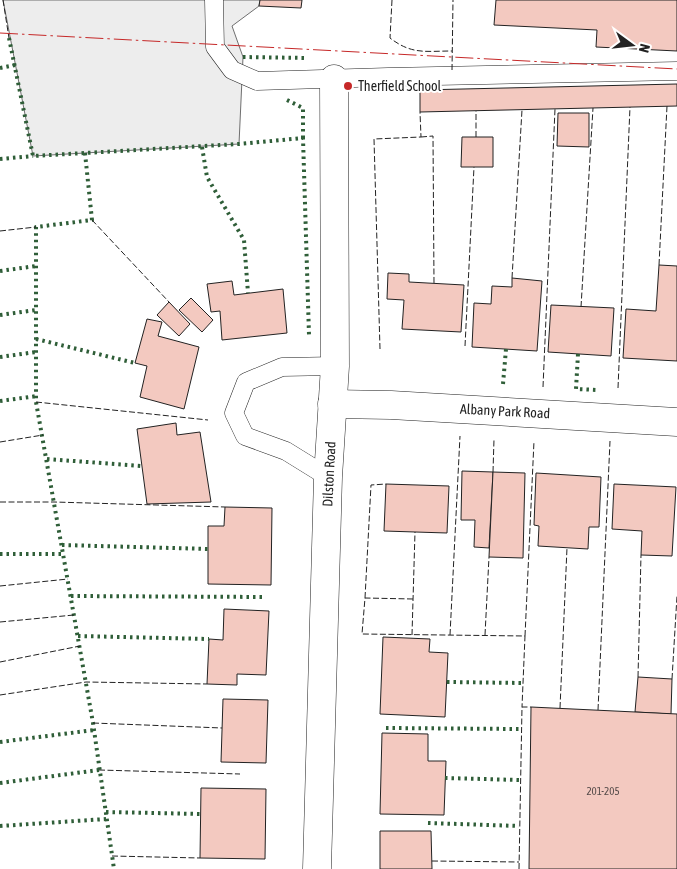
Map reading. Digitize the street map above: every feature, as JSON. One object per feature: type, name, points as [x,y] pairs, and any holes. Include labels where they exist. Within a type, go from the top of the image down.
[{"type":"street","name":"Dilston Road","points":[[317,869],[328,477],[335,366],[334,79]]},
{"type":"street","name":"Albany Park Road","points":[[332,404],[401,405],[677,422]]},
{"type":"lane","points":[[214,0],[215,47],[232,70],[257,81],[677,71]]},
{"type":"lane","points":[[328,477],[286,451],[245,436],[234,413],[246,382],[282,367],[335,366]]},
{"type":"shaded area","points":[[3,0],[260,0],[259,6],[232,26],[243,57],[239,144],[33,156]]},
{"type":"building","points":[[260,0],[302,0],[301,8],[259,6]]},
{"type":"building","points":[[496,0],[677,0],[677,51],[596,47],[597,30],[494,25]]},
{"type":"building","points":[[677,84],[677,106],[420,112],[420,90]]},
{"type":"building","points":[[558,113],[589,113],[589,147],[557,146]]},
{"type":"building","points":[[462,137],[493,137],[493,167],[461,167]]},
{"type":"building","points":[[659,265],[677,266],[677,361],[623,358],[626,309],[656,311]]},
{"type":"building","points":[[388,273],[409,274],[409,282],[464,285],[461,332],[402,329],[404,300],[387,299]]},
{"type":"building","points":[[512,278],[542,281],[537,351],[472,347],[474,303],[491,304],[492,286],[512,287]]},
{"type":"building","points":[[232,281],[234,295],[283,289],[287,333],[222,340],[220,311],[211,312],[207,284]]},
{"type":"building","points":[[191,298],[213,320],[202,332],[179,310]]},
{"type":"building","points":[[169,302],[190,324],[179,336],[157,315]]},
{"type":"building","points":[[551,305],[614,308],[611,356],[548,352]]},
{"type":"building","points":[[147,319],[162,322],[158,336],[199,347],[184,409],[140,397],[147,366],[135,363]]},
{"type":"building","points":[[176,423],[177,435],[200,432],[211,502],[147,504],[137,429]]},
{"type":"building","points":[[462,471],[493,472],[489,548],[474,547],[475,520],[461,520]]},
{"type":"building","points":[[493,472],[525,473],[523,558],[489,557]]},
{"type":"building","points":[[536,473],[601,477],[599,527],[589,527],[588,549],[538,546],[539,526],[534,525]]},
{"type":"building","points":[[386,484],[449,486],[447,533],[384,531]]},
{"type":"building","points":[[614,484],[676,487],[672,556],[641,555],[642,531],[612,529]]},
{"type":"building","points":[[225,507],[272,508],[271,585],[208,584],[208,526],[224,526]]},
{"type":"building","points":[[224,609],[269,611],[266,675],[237,674],[237,685],[207,684],[209,639],[223,640]]},
{"type":"building","points":[[383,637],[430,639],[429,652],[448,653],[445,717],[380,714]]},
{"type":"building","points":[[638,677],[672,679],[671,714],[635,712]]},
{"type":"building","points":[[223,699],[268,700],[266,763],[221,762]]},
{"type":"building","points":[[531,707],[677,714],[677,869],[529,869]]},
{"type":"building","points":[[382,733],[428,734],[428,761],[446,761],[444,815],[380,814]]},
{"type":"building","points":[[201,788],[266,789],[265,859],[200,858]]},
{"type":"building","points":[[380,831],[431,831],[432,869],[380,869]]},
{"type":"hedge","points":[[9,38],[33,156],[239,144],[303,138],[309,335]]},
{"type":"hedge","points":[[243,57],[306,58]]},
{"type":"hedge","points":[[0,68],[15,65]]},
{"type":"hedge","points":[[287,100],[303,108],[303,138]]},
{"type":"hedge","points":[[202,147],[207,177],[244,240],[248,293]]},
{"type":"hedge","points":[[85,153],[92,220],[36,227],[36,402],[93,723],[114,869]]},
{"type":"hedge","points":[[0,159],[33,156]]},
{"type":"hedge","points":[[0,271],[36,266]]},
{"type":"hedge","points":[[0,315],[36,310]]},
{"type":"hedge","points":[[36,339],[135,363]]},
{"type":"hedge","points":[[503,384],[506,349]]},
{"type":"hedge","points":[[0,357],[36,352]]},
{"type":"hedge","points":[[578,354],[576,389],[598,390]]},
{"type":"hedge","points":[[0,401],[37,396]]},
{"type":"hedge","points":[[47,459],[141,466]]},
{"type":"hedge","points":[[62,545],[209,549]]},
{"type":"hedge","points":[[0,554],[64,554]]},
{"type":"hedge","points":[[71,596],[266,597]]},
{"type":"hedge","points":[[78,636],[209,639]]},
{"type":"hedge","points":[[447,682],[523,683]]},
{"type":"hedge","points":[[386,728],[519,729]]},
{"type":"hedge","points":[[0,742],[94,730]]},
{"type":"hedge","points":[[0,783],[99,770]]},
{"type":"hedge","points":[[445,778],[520,780]]},
{"type":"hedge","points":[[106,812],[201,814]]},
{"type":"hedge","points":[[0,826],[106,819]]},
{"type":"hedge","points":[[428,823],[519,826]]},
{"type":"fence","points":[[3,0],[9,38]]},
{"type":"fence","points":[[392,0],[390,38],[412,50],[452,51]]},
{"type":"fence","points":[[452,70],[453,0]]},
{"type":"fence","points":[[659,265],[667,106]]},
{"type":"fence","points":[[618,388],[630,107]]},
{"type":"fence","points":[[581,307],[593,108]]},
{"type":"fence","points":[[543,387],[555,109]]},
{"type":"fence","points":[[512,278],[522,110]]},
{"type":"fence","points":[[476,111],[476,137]]},
{"type":"fence","points":[[380,349],[374,139],[421,137],[420,112]]},
{"type":"fence","points":[[421,137],[433,136],[434,283]]},
{"type":"fence","points":[[465,346],[474,167]]},
{"type":"fence","points":[[92,220],[169,302]]},
{"type":"fence","points":[[0,231],[36,227]]},
{"type":"fence","points":[[36,402],[208,420]]},
{"type":"fence","points":[[0,442],[43,435]]},
{"type":"fence","points":[[450,635],[460,436]]},
{"type":"fence","points":[[493,472],[494,439]]},
{"type":"fence","points":[[525,636],[534,441]]},
{"type":"fence","points":[[598,710],[610,441]]},
{"type":"fence","points":[[365,598],[371,485],[386,484]]},
{"type":"fence","points":[[0,502],[225,507]]},
{"type":"fence","points":[[412,635],[415,532]]},
{"type":"fence","points":[[560,708],[567,548]]},
{"type":"fence","points":[[638,677],[641,555]]},
{"type":"fence","points":[[485,635],[489,557]]},
{"type":"fence","points":[[0,586],[68,579]]},
{"type":"fence","points":[[672,679],[677,596]]},
{"type":"fence","points":[[413,599],[365,598],[362,634],[525,636],[522,707]]},
{"type":"fence","points":[[0,622],[74,615]]},
{"type":"fence","points":[[0,662],[80,646]]},
{"type":"fence","points":[[0,695],[86,682],[207,684]]},
{"type":"fence","points":[[519,869],[522,707],[531,707]]},
{"type":"fence","points":[[93,723],[222,728]]},
{"type":"fence","points":[[99,770],[240,774]]},
{"type":"fence","points":[[112,856],[200,858]]},
{"type":"fence","points":[[432,861],[519,862]]},
{"type":"power","points":[[0,33],[677,69]]},
{"type":"place","name":"Therfield School","points":[[348,86]]}]
